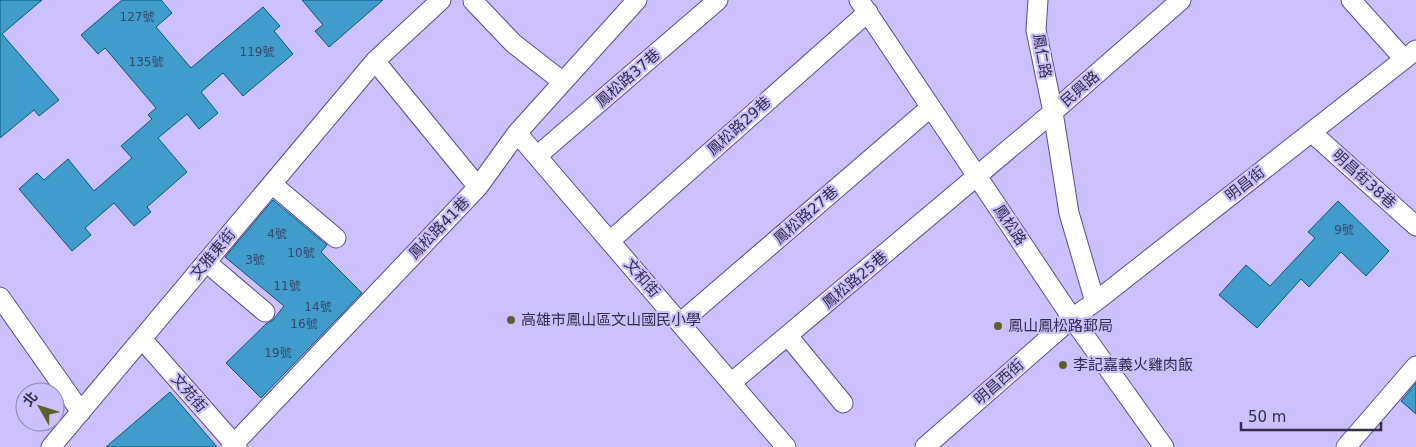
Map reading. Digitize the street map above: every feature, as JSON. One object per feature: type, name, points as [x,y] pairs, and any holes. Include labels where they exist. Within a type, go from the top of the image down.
[{"type":"street","name":"文雅東街","points":[[51,447],[374,61],[441,0]]},
{"type":"street","name":"鳳松路41巷","points":[[234,446],[478,188],[517,133],[637,0]]},
{"type":"street","name":"鳳松路37巷","points":[[537,156],[718,0]]},
{"type":"street","name":"鳳仁路","points":[[1038,0],[1036,30],[1053,112],[1068,213],[1095,302]]},
{"type":"street","name":"民興路","points":[[977,176],[1181,0]]},
{"type":"street","points":[[1351,0],[1410,54]]},
{"type":"street","points":[[473,1],[513,43],[563,82]]},
{"type":"street","name":"鳳松路","points":[[864,6],[1072,318],[1164,447]]},
{"type":"street","name":"鳳松路29巷","points":[[610,242],[864,6]]},
{"type":"street","name":"明昌街","points":[[1072,318],[1095,302],[1410,54]]},
{"type":"street","points":[[374,61],[478,188]]},
{"type":"street","name":"鳳松路27巷","points":[[680,323],[931,106]]},
{"type":"street","name":"明昌街38巷","points":[[1311,132],[1416,226]]},
{"type":"street","name":"文和街","points":[[517,133],[786,447]]},
{"type":"street","name":"鳳松路25巷","points":[[732,383],[977,176]]},
{"type":"street","points":[[272,184],[336,238]]},
{"type":"street","points":[[206,262],[265,312]]},
{"type":"street","points":[[0,297],[81,412]]},
{"type":"street","name":"明昌西街","points":[[925,447],[1072,318]]},
{"type":"street","points":[[788,336],[843,403]]},
{"type":"street","name":"文苑街","points":[[142,339],[234,446]]},
{"type":"street","points":[[1346,447],[1416,366]]},
{"type":"building","points":[[0,0],[42,0],[2,34],[59,100],[39,116],[34,110],[0,138]]},
{"type":"building","points":[[122,0],[161,0],[172,13],[156,27],[191,68],[263,7],[280,26],[274,31],[293,54],[243,96],[223,73],[201,92],[218,113],[199,129],[187,114],[158,138],[187,172],[147,207],[151,212],[134,226],[114,203],[85,228],[91,235],[72,251],[19,189],[37,173],[44,180],[68,159],[94,191],[132,158],[121,146],[152,119],[148,115],[156,108],[105,48],[98,54],[81,35]]},
{"type":"building","points":[[302,0],[383,0],[329,47],[315,31],[323,25]]},
{"type":"building","points":[[273,200],[327,245],[321,252],[362,293],[261,398],[226,363],[267,323],[273,320],[284,306],[225,257]]},
{"type":"building","points":[[1338,201],[1389,251],[1366,276],[1341,252],[1309,287],[1301,279],[1257,328],[1219,295],[1246,265],[1270,286],[1315,238],[1308,232]]},
{"type":"building","points":[[1416,383],[1416,414],[1401,401]]},
{"type":"building","points":[[170,392],[217,447],[106,447]]},
{"type":"place","name":"高雄市鳳山區文山國民小學","points":[[511,320]]},
{"type":"place","name":"鳳山鳳松路郵局","points":[[998,326]]},
{"type":"place","name":"李記嘉義火雞肉飯","points":[[1063,365]]}]
